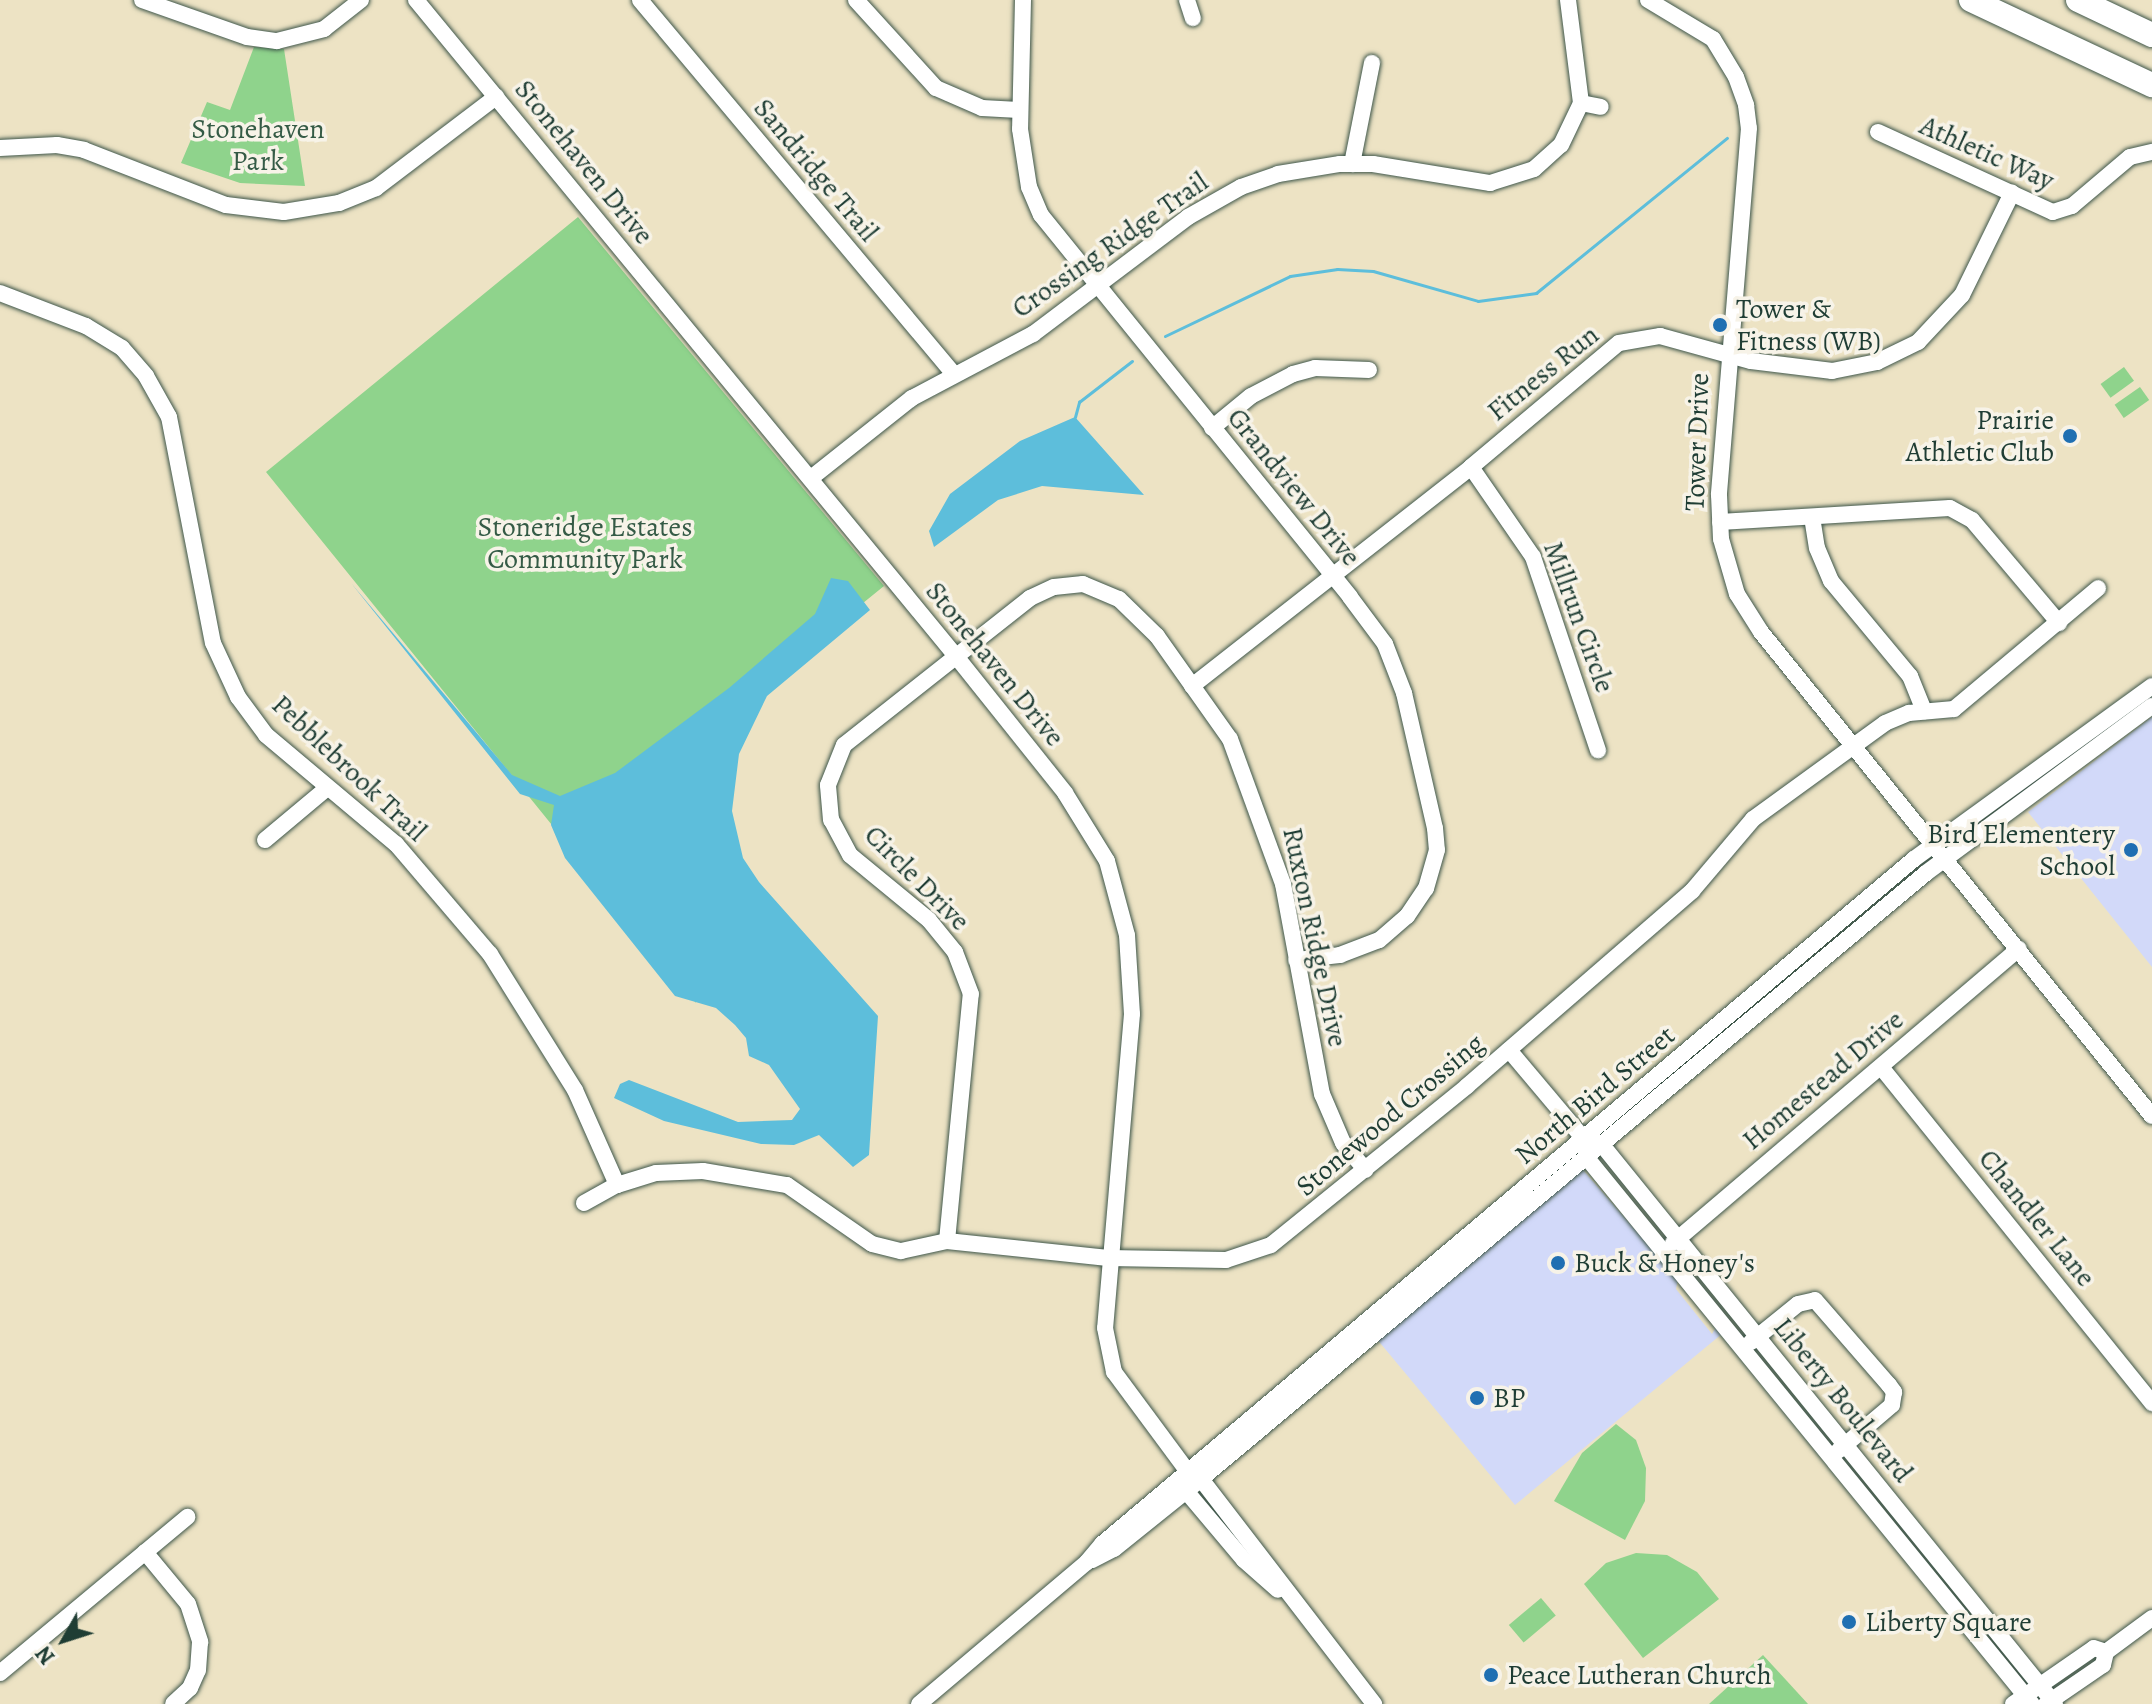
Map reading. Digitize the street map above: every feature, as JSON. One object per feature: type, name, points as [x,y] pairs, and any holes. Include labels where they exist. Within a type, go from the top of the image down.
[{"type":"highway","points":[[1971,0],[2152,85]]},
{"type":"highway","points":[[2078,0],[2152,35]]},
{"type":"street","points":[[142,0],[247,37],[277,41],[324,29],[361,0]]},
{"type":"street","name":"Stonehaven Drive","points":[[416,0],[959,660],[1065,793],[1107,861],[1127,935],[1132,1014],[1108,1258],[1105,1328],[1114,1372],[1193,1482],[1244,1560],[1291,1602],[1374,1704]]},
{"type":"street","name":"Sandridge Trail","points":[[640,0],[954,374]]},
{"type":"street","points":[[856,0],[936,88],[982,108],[1019,110]]},
{"type":"street","name":"Grandview Drive","points":[[1023,0],[1019,110],[1023,163],[1041,215],[1097,289],[1334,576],[1385,644],[1400,679],[1437,850],[1426,888],[1407,916],[1379,940],[1340,955],[1296,960]]},
{"type":"street","points":[[1187,0],[1193,18]]},
{"type":"street","points":[[1568,0],[1581,103],[1601,107]]},
{"type":"street","name":"Tower Drive","points":[[1648,0],[1713,39],[1736,77],[1746,105],[1749,128],[1728,355],[1720,522],[1729,572],[1748,613],[2152,1116]]},
{"type":"street","points":[[1352,164],[1372,63]]},
{"type":"street","points":[[0,148],[57,145],[84,150],[226,205],[284,212],[339,203],[376,188],[496,97]]},
{"type":"street","name":"Crossing Ridge Trail","points":[[811,478],[912,398],[1033,334],[1213,200],[1278,174],[1352,164],[1501,183],[1546,161],[1568,135],[1581,103]]},
{"type":"street","name":"Athletic Way","points":[[1878,132],[2045,211],[2058,212],[2084,197],[2130,157],[2152,152]]},
{"type":"street","name":"Fitness Run","points":[[1192,686],[1471,467],[1619,343],[1660,336],[1728,355],[1832,371],[1877,362],[1918,342],[1962,295],[2012,193]]},
{"type":"street","name":"Pebblebrook Trail","points":[[0,293],[98,334],[122,348],[152,385],[169,417],[213,643],[238,697],[266,735],[326,789],[396,844],[490,954],[575,1090],[617,1185]]},
{"type":"street","points":[[1212,428],[1251,396],[1293,374],[1315,368],[1369,370]]},
{"type":"street","name":"Millrun Circle","points":[[1471,467],[1533,557],[1598,750]]},
{"type":"street","points":[[1720,522],[1950,508],[1961,512],[2059,623]]},
{"type":"street","points":[[1812,517],[1817,548],[1831,581],[1910,676],[1924,711]]},
{"type":"street","name":"Ruxton Ridge Drive","points":[[959,660],[1030,598],[1054,587],[1083,584],[1119,599],[1157,636],[1230,739],[1265,825],[1283,884],[1331,1121],[1366,1170]]},
{"type":"street","name":"Stonewood Crossing","points":[[584,1203],[617,1185],[656,1173],[743,1175],[787,1185],[872,1244],[901,1251],[947,1241],[1108,1258],[1237,1256],[1294,1230],[1509,1050],[1692,891],[1753,819],[1851,744],[1885,723],[1924,711],[1954,709],[2098,588]]},
{"type":"street","name":"Circle Drive","points":[[947,1241],[971,994],[955,952],[929,920],[850,855],[831,820],[828,785],[844,745],[959,660]]},
{"type":"street","name":"North Bird Street","points":[[1193,1482],[1584,1139],[1939,852],[2152,686]]},
{"type":"street","name":"North Bird Street","points":[[919,1704],[1087,1562],[1114,1549],[1603,1146],[1939,852],[2152,706]]},
{"type":"street","points":[[265,840],[326,789]]},
{"type":"street","name":"Homestead Drive","points":[[1676,1236],[2019,949]]},
{"type":"street","points":[[1509,1050],[1584,1139],[1603,1146]]},
{"type":"street","name":"Chandler Lane","points":[[1881,1067],[2152,1403]]},
{"type":"street","points":[[1584,1139],[1587,1158]]},
{"type":"street","name":"Liberty Boulevard","points":[[1603,1146],[2051,1703]]},
{"type":"street","name":"Liberty Boulevard","points":[[1587,1158],[1669,1255],[2023,1701]]},
{"type":"street","points":[[1669,1255],[1676,1236]]},
{"type":"street","points":[[1743,1348],[1798,1304],[1815,1300],[1894,1392],[1887,1411],[1831,1457]]},
{"type":"street","points":[[0,1673],[187,1517]]},
{"type":"street","points":[[145,1552],[188,1604],[200,1642],[198,1670],[190,1688],[173,1704]]},
{"type":"street","points":[[2051,1703],[2103,1665],[2106,1652],[2152,1618]]},
{"type":"street","points":[[2023,1701],[2039,1685],[2094,1648],[2106,1652]]},
{"type":"shaded area","points":[[2152,717],[2152,967],[2028,812]]},
{"type":"shaded area","points":[[1583,1170],[1678,1279],[1676,1289],[1712,1334],[1716,1327],[1723,1333],[1515,1505],[1376,1338]]},
{"type":"green space","name":"Stonehaven Park","points":[[254,47],[284,49],[305,186],[240,183],[181,163],[207,102],[230,110]]},
{"type":"green space","name":"Stoneridge Estates Community Park","points":[[578,217],[884,586],[656,771],[696,1003],[266,472]]},
{"type":"green space","points":[[2124,367],[2134,381],[2111,398],[2101,384]]},
{"type":"green space","points":[[2140,387],[2149,400],[2124,418],[2115,405]]},
{"type":"green space","points":[[1616,1424],[1636,1440],[1646,1468],[1645,1501],[1625,1540],[1554,1501],[1582,1453]]},
{"type":"green space","points":[[1636,1553],[1667,1555],[1697,1572],[1719,1599],[1643,1658],[1584,1584],[1606,1563]]},
{"type":"green space","points":[[1541,1598],[1556,1616],[1524,1643],[1509,1625]]},
{"type":"green space","points":[[1763,1655],[1808,1704],[1709,1704]]},
{"type":"water","points":[[1075,417],[1144,495],[1042,486],[998,500],[934,547],[929,531],[950,494],[1020,441]]},
{"type":"water","points":[[831,578],[848,581],[870,610],[767,696],[739,754],[732,811],[743,858],[759,882],[878,1016],[869,1155],[853,1167],[819,1135],[794,1145],[761,1144],[664,1121],[614,1098],[620,1084],[629,1080],[738,1122],[792,1120],[800,1109],[769,1065],[749,1056],[746,1038],[735,1025],[716,1008],[675,996],[565,858],[551,825],[554,805],[520,794],[351,583],[512,775],[560,796],[615,773],[729,688],[815,614]]},
{"type":"waterway","points":[[1165,336],[1290,276],[1337,269],[1373,271],[1478,301],[1536,293],[1727,138]]},
{"type":"waterway","points":[[1075,417],[1079,402],[1132,361]]},
{"type":"place","name":"Tower & Fitness (WB)","points":[[1720,325]]},
{"type":"place","name":"Prairie Athletic Club","points":[[2070,436]]},
{"type":"place","name":"Bird Elementery School","points":[[2131,850]]},
{"type":"place","name":"Buck & Honey's","points":[[1558,1263]]},
{"type":"place","name":"BP","points":[[1477,1398]]},
{"type":"place","name":"Liberty Square","points":[[1849,1622]]},
{"type":"place","name":"Peace Lutheran Church","points":[[1491,1675]]}]
